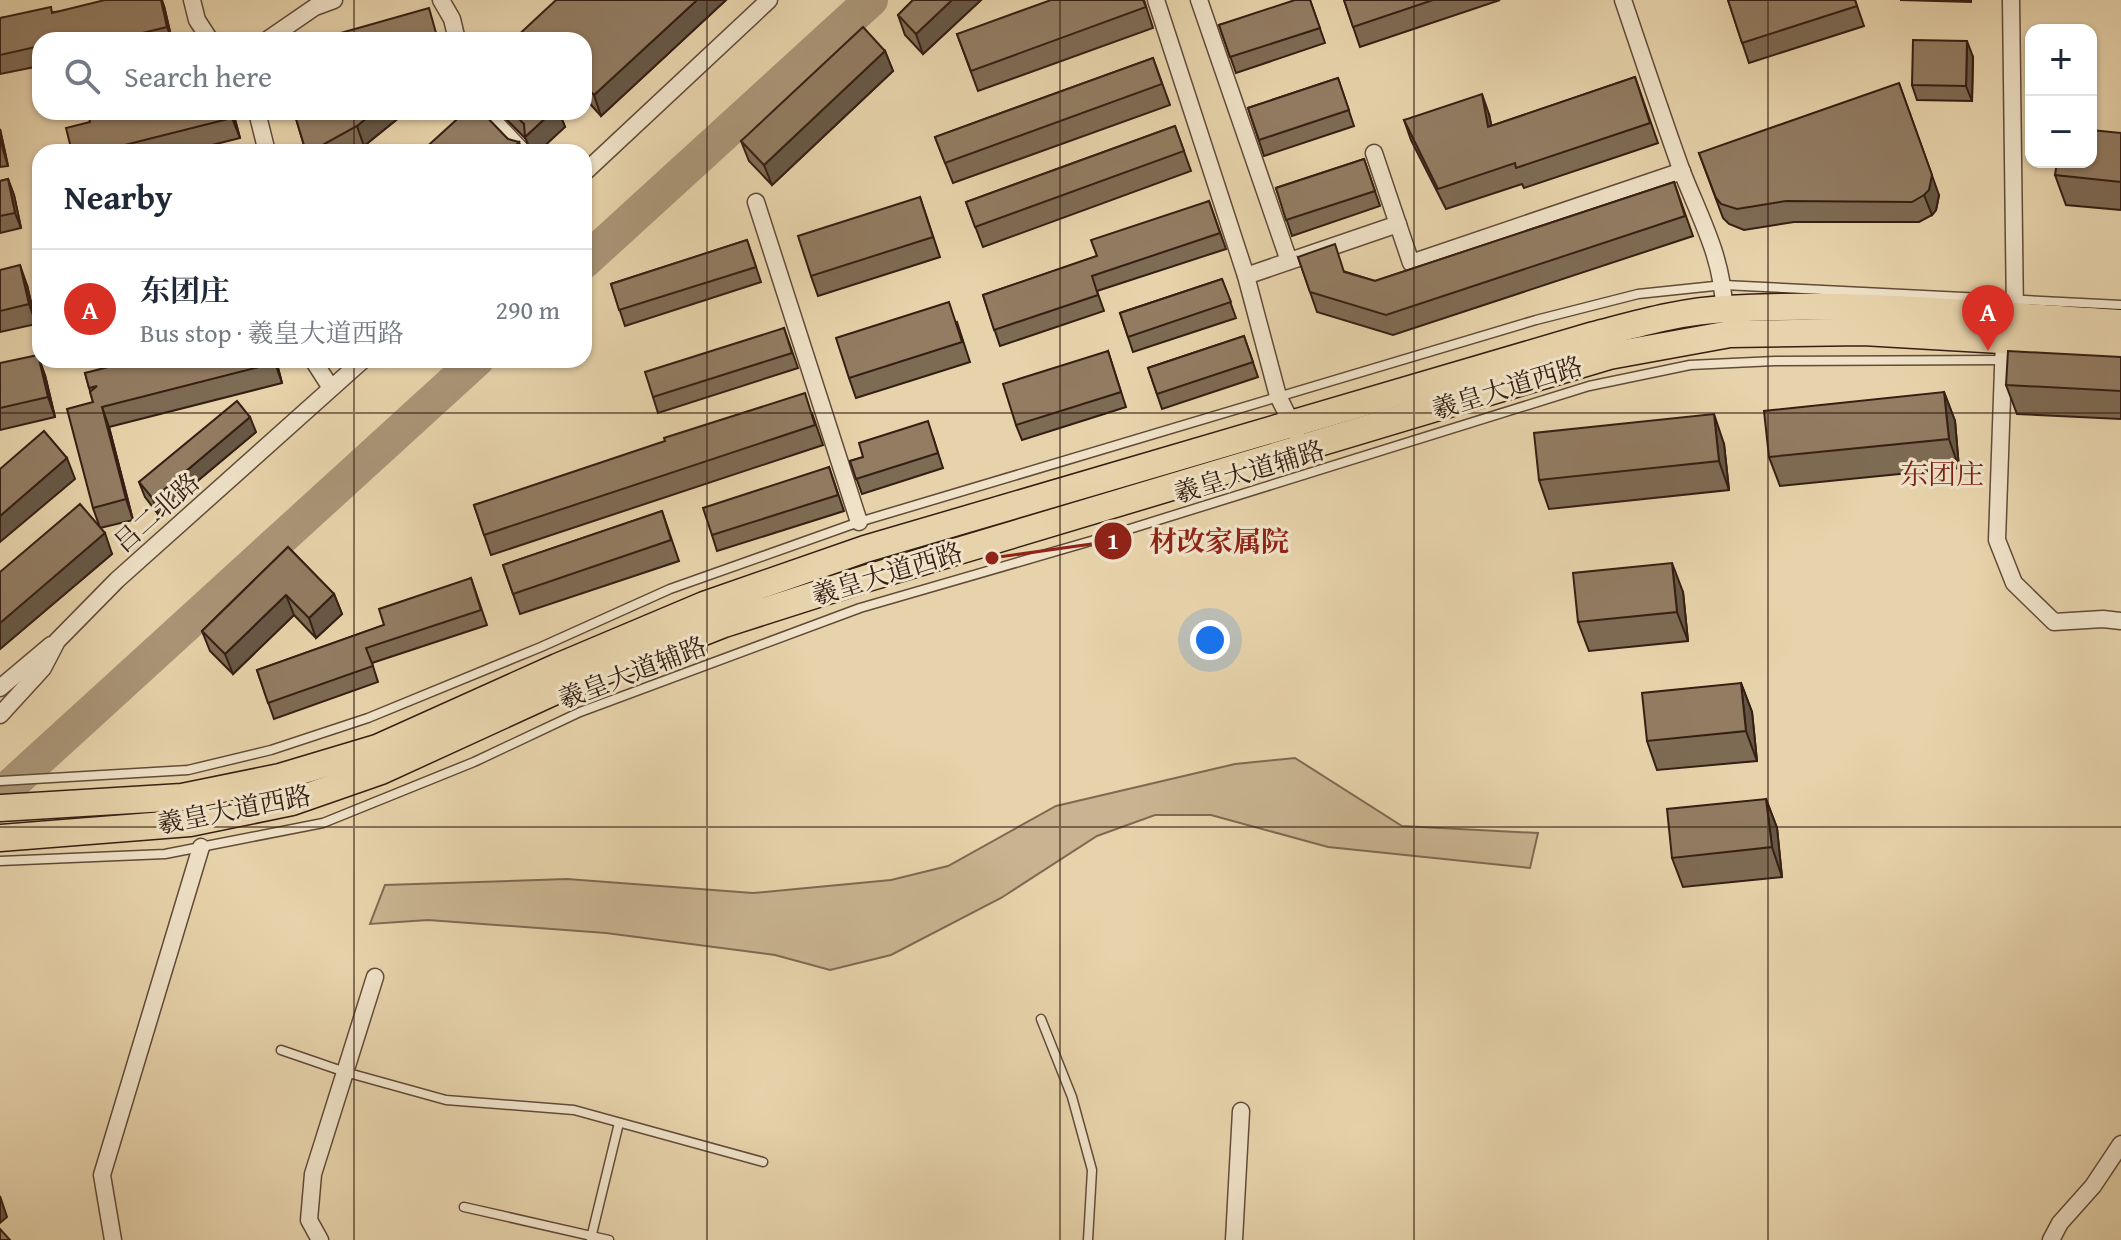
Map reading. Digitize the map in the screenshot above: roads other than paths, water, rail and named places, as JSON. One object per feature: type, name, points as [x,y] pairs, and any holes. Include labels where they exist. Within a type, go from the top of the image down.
[{"type":"main road","name":"羲皇大道西路","points":[[0,808],[182,797],[280,777],[377,748],[557,667],[719,600],[865,549],[1724,297],[1888,308],[2011,336],[2121,323]]},
{"type":"main road","name":"羲皇大道西路","points":[[0,838],[190,823],[292,802],[381,771],[562,688],[724,624],[883,573],[1609,356],[1730,334],[1863,332],[2011,336],[2121,347]]},
{"type":"street","points":[[192,0],[197,20],[205,32]]},
{"type":"street","points":[[279,32],[315,7],[334,0]]},
{"type":"street","points":[[592,166],[769,0]]},
{"type":"street","points":[[1156,0],[1246,276],[1278,396],[1304,449]]},
{"type":"street","points":[[1199,0],[1216,29],[1274,194],[1289,261]]},
{"type":"street","points":[[1623,0],[1682,171],[1716,253],[1724,297]]},
{"type":"street","points":[[2011,0],[2011,336],[1997,540],[2014,583],[2054,622],[2121,621]]},
{"type":"street","points":[[447,1],[455,32]]},
{"type":"street","points":[[259,120],[265,144]]},
{"type":"street","points":[[493,120],[515,144]]},
{"type":"street","points":[[1374,153],[1411,263],[1682,171]]},
{"type":"street","points":[[756,202],[859,522]]},
{"type":"street","points":[[1246,276],[1398,224]]},
{"type":"street","points":[[318,368],[331,388]]},
{"type":"street","name":"吕二北路","points":[[0,715],[43,668],[57,641],[117,580],[354,368]]},
{"type":"street","points":[[0,688],[57,641]]},
{"type":"street","points":[[113,1240],[102,1175],[201,847]]},
{"type":"street","points":[[320,1240],[309,1220],[313,1174],[375,977]]},
{"type":"street","points":[[1234,1240],[1241,1111]]},
{"type":"street","points":[[2051,1240],[2060,1223],[2093,1186],[2121,1144]]},
{"type":"lane","points":[[0,781],[188,770],[271,750],[382,712],[541,647],[670,589],[859,522],[1536,320],[1638,294],[1724,297]]},
{"type":"lane","name":"羲皇大道辅路","points":[[0,861],[165,854],[323,823],[474,762],[580,712],[860,608],[1091,541],[1589,386],[1690,365],[1775,361],[2011,336],[2121,305]]},
{"type":"lane","points":[[1041,1019],[1072,1097],[1092,1170],[1088,1240]]},
{"type":"lane","points":[[281,1050],[345,1072],[446,1100],[574,1110],[763,1162]]},
{"type":"lane","points":[[591,1238],[619,1123]]},
{"type":"lane","points":[[464,1207],[609,1240]]},
{"type":"waterway","points":[[592,255],[871,0]]},
{"type":"waterway","points":[[0,795],[468,368]]},
{"type":"place","name":"东团庄","points":[[1988,351]]},
{"type":"place","name":"材改家属院","points":[[992,558]]},
{"type":"district","name":"东团庄","points":[[1942,473]]}]
